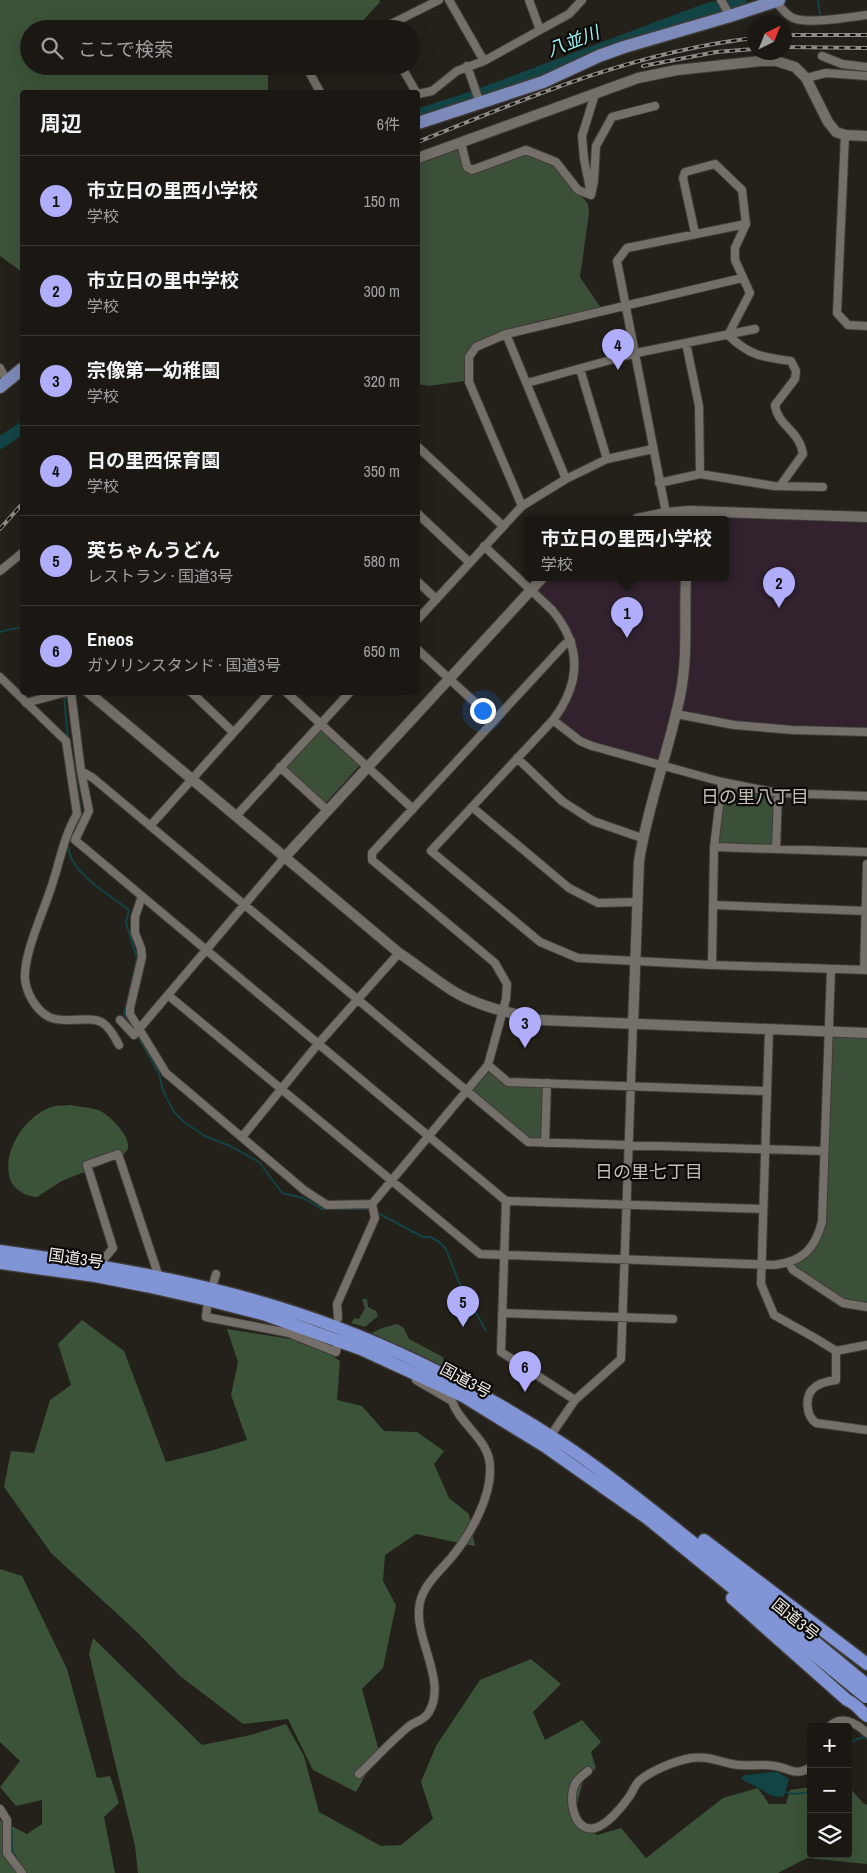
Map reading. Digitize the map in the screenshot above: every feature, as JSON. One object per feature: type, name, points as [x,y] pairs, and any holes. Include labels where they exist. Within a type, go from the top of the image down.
[{"type":"highway","name":"国道3号","points":[[0,1251],[159,1277],[271,1305],[364,1338],[434,1369],[470,1388],[650,1514],[863,1690]]},
{"type":"highway","name":"国道3号","points":[[0,1263],[95,1276],[204,1299],[266,1315],[361,1349],[464,1396],[548,1441]]},
{"type":"highway","points":[[650,1514],[688,1529],[867,1664]]},
{"type":"highway","points":[[650,1514],[690,1562],[848,1700],[863,1690],[867,1716]]},
{"type":"main road","points":[[420,122],[479,100],[543,82],[599,56],[624,47],[728,14],[777,1]]},
{"type":"main road","points":[[4,384],[20,371]]},
{"type":"street","points":[[398,20],[439,0]]},
{"type":"street","points":[[449,0],[484,61]]},
{"type":"street","points":[[529,0],[540,30]]},
{"type":"street","points":[[420,93],[432,91],[457,71],[484,61],[569,14],[582,0]]},
{"type":"street","points":[[721,0],[728,14]]},
{"type":"street","points":[[777,1],[789,16],[796,20],[810,21],[867,15]]},
{"type":"street","points":[[822,56],[842,64],[867,67]]},
{"type":"street","points":[[420,157],[638,78],[677,70],[761,61],[776,61],[795,67],[806,78],[832,128],[836,132],[845,135],[867,136]]},
{"type":"street","points":[[467,66],[479,100]]},
{"type":"street","points":[[806,78],[826,73],[867,76]]},
{"type":"street","points":[[311,75],[319,90]]},
{"type":"street","points":[[406,75],[415,90]]},
{"type":"street","points":[[591,195],[582,136],[594,94]]},
{"type":"street","points":[[591,195],[594,181],[596,146],[612,117],[655,106]]},
{"type":"street","points":[[845,135],[837,313],[848,325],[867,326]]},
{"type":"street","points":[[461,143],[467,167],[472,170],[526,150],[556,162],[578,190],[591,195]]},
{"type":"street","points":[[695,233],[683,178],[685,172],[715,164],[742,190],[746,224],[735,248],[735,260],[750,293],[728,335]]},
{"type":"street","points":[[666,513],[617,261],[627,248],[746,224]]},
{"type":"street","points":[[522,506],[469,382],[469,357],[476,347],[506,334],[742,278]]},
{"type":"street","points":[[528,383],[636,353],[755,329]]},
{"type":"street","points":[[506,334],[528,383],[566,479]]},
{"type":"street","points":[[728,335],[736,343],[757,356],[791,361],[796,371],[795,379],[775,405],[776,412],[781,420],[799,441],[803,454],[780,486]]},
{"type":"street","points":[[686,343],[699,406],[700,474]]},
{"type":"street","points":[[0,368],[4,384]]},
{"type":"street","points":[[580,369],[607,459]]},
{"type":"street","points":[[420,449],[503,526]]},
{"type":"street","points":[[420,617],[522,506],[566,479],[607,459],[653,449]]},
{"type":"street","points":[[659,482],[700,474],[780,486],[824,487]]},
{"type":"street","points":[[652,516],[666,513],[689,515],[867,517]]},
{"type":"street","points":[[420,516],[469,562]]},
{"type":"street","points":[[484,546],[561,621],[571,641],[573,650],[574,680],[563,706],[553,720],[432,851],[540,942],[578,958],[865,970],[867,864]]},
{"type":"street","points":[[0,570],[20,555]]},
{"type":"street","points":[[120,1020],[134,1035],[284,858],[539,581]]},
{"type":"street","points":[[548,1441],[575,1400],[621,1359],[639,860],[642,838],[676,714],[685,656],[686,581]]},
{"type":"street","points":[[420,584],[436,599]]},
{"type":"street","points":[[372,1204],[488,1065],[504,1011],[507,984],[495,963],[372,860],[372,853],[565,644],[571,641]]},
{"type":"street","points":[[420,652],[494,720]]},
{"type":"street","points":[[0,677],[66,741],[78,814],[67,834],[53,885],[35,933],[25,970],[27,989],[35,1005],[51,1018],[98,1020],[111,1029],[119,1045]]},
{"type":"street","points":[[26,703],[47,695]]},
{"type":"street","points":[[69,695],[89,810],[75,840],[506,1201],[763,1209]]},
{"type":"street","points":[[92,695],[399,953],[454,991],[476,1002],[540,1020],[867,1033]]},
{"type":"street","points":[[194,695],[233,732]]},
{"type":"street","points":[[150,826],[267,695]]},
{"type":"street","points":[[289,695],[413,809]]},
{"type":"street","points":[[236,816],[347,695]]},
{"type":"street","points":[[676,714],[734,725],[793,730],[867,732]]},
{"type":"street","points":[[553,720],[580,741],[592,746],[722,782],[778,793],[867,796]]},
{"type":"street","points":[[517,758],[562,801],[593,821],[642,838]]},
{"type":"street","points":[[280,767],[327,810]]},
{"type":"street","points":[[81,771],[93,778],[245,904],[528,1142],[824,1151]]},
{"type":"street","points":[[712,965],[714,847],[722,782]]},
{"type":"street","points":[[776,849],[778,793]]},
{"type":"street","points":[[472,807],[569,888],[598,903],[638,902]]},
{"type":"street","points":[[67,834],[76,837]]},
{"type":"street","points":[[714,847],[867,852]]},
{"type":"street","points":[[142,896],[135,918],[136,934],[142,958],[130,1014],[166,1073],[304,1190],[327,1205],[372,1204]]},
{"type":"street","points":[[713,905],[866,911]]},
{"type":"street","points":[[242,1137],[318,1044],[399,953]]},
{"type":"street","points":[[168,995],[480,1254],[762,1264],[789,1263],[804,1255],[813,1246],[820,1232],[822,1222],[831,969]]},
{"type":"street","points":[[769,1029],[761,1284],[774,1315],[836,1351],[867,1345]]},
{"type":"street","points":[[488,1065],[508,1082],[767,1091]]},
{"type":"street","points":[[545,1143],[548,1083]]},
{"type":"street","points":[[98,1266],[113,1248],[87,1165],[118,1154],[159,1277]]},
{"type":"street","points":[[506,1201],[501,1352],[575,1400]]},
{"type":"street","points":[[338,1318],[337,1304],[376,1218],[372,1204]]},
{"type":"street","points":[[789,1263],[793,1270],[843,1303],[867,1307]]},
{"type":"street","points":[[207,1308],[206,1317],[290,1333],[336,1352],[337,1347]]},
{"type":"street","points":[[502,1313],[674,1319]]},
{"type":"street","points":[[359,1774],[410,1725],[422,1721],[430,1712],[433,1700],[433,1676],[419,1630],[418,1607],[428,1584],[452,1557],[470,1530],[486,1494],[490,1466],[482,1443],[455,1409],[452,1401],[394,1368],[372,1360],[361,1349]]},
{"type":"street","points":[[836,1351],[836,1380],[828,1381],[813,1388],[808,1396],[807,1405],[811,1420],[816,1423],[867,1430]]},
{"type":"street","points":[[834,1723],[847,1720],[859,1726],[867,1733]]},
{"type":"street","points":[[588,1771],[576,1784],[571,1804],[575,1815],[583,1825],[588,1828],[595,1828],[606,1821],[624,1803],[638,1782],[686,1759],[703,1757],[740,1765],[778,1766],[790,1772],[797,1772],[808,1768]]},
{"type":"street","points":[[0,1809],[7,1820],[8,1853],[22,1873]]},
{"type":"shaded area","points":[[729,518],[867,523],[867,729],[764,725],[683,712],[681,709],[689,655],[691,581],[729,581]]},
{"type":"shaded area","points":[[547,581],[682,581],[678,678],[659,758],[656,760],[587,741],[559,721],[558,718],[569,702],[576,685],[578,665],[574,642],[567,624],[558,611],[538,591]]},
{"type":"green space","points":[[0,0],[379,0],[380,2],[363,20],[20,20],[20,75],[268,75],[268,90],[20,90],[20,271],[0,256]]},
{"type":"green space","points":[[457,148],[461,152],[468,174],[527,153],[558,167],[588,204],[589,213],[580,277],[601,308],[525,325],[485,339],[471,348],[465,358],[466,378],[464,381],[429,386],[420,384],[420,163]]},
{"type":"green space","points":[[320,730],[324,731],[360,765],[325,804],[287,769],[287,765]]},
{"type":"green space","points":[[727,787],[773,795],[775,798],[774,842],[771,845],[721,844],[718,841],[724,789]]},
{"type":"green space","points":[[831,1037],[867,1038],[867,1304],[844,1301],[794,1268],[793,1264],[817,1243],[825,1224]]},
{"type":"green space","points":[[490,1071],[507,1086],[543,1086],[545,1089],[543,1136],[540,1139],[528,1139],[472,1091],[472,1088]]},
{"type":"green space","points":[[71,1105],[98,1110],[108,1116],[126,1137],[128,1143],[127,1151],[121,1157],[62,1181],[37,1197],[29,1196],[16,1188],[11,1182],[8,1171],[9,1159],[17,1137],[24,1127],[41,1112],[53,1106]]},
{"type":"green space","points":[[362,1299],[367,1299],[368,1307],[376,1311],[378,1316],[365,1327],[351,1323],[355,1318],[359,1319],[365,1308]]},
{"type":"green space","points":[[82,1320],[124,1351],[166,1462],[247,1440],[231,1395],[238,1362],[227,1329],[311,1342],[340,1361],[337,1400],[362,1406],[384,1431],[417,1432],[444,1451],[434,1464],[449,1498],[469,1514],[475,1546],[416,1534],[385,1555],[383,1581],[396,1605],[383,1668],[362,1689],[379,1751],[356,1792],[313,1770],[288,1719],[243,1724],[180,1676],[139,1634],[51,1553],[4,1487],[11,1451],[34,1453],[50,1400],[71,1385],[58,1344]]},
{"type":"green space","points":[[397,1324],[404,1328],[409,1339],[443,1357],[445,1368],[370,1334]]},
{"type":"green space","points":[[0,1569],[22,1576],[67,1669],[97,1778],[110,1776],[119,1803],[104,1817],[115,1873],[0,1873],[0,1820],[27,1834],[42,1824],[42,1800],[16,1806],[0,1787],[20,1761],[0,1742]]},
{"type":"green space","points":[[93,1638],[202,1745],[251,1735],[286,1724],[304,1756],[319,1812],[381,1846],[401,1845],[433,1819],[421,1782],[436,1746],[480,1680],[531,1659],[561,1684],[533,1712],[545,1740],[582,1720],[601,1742],[591,1752],[596,1768],[583,1781],[574,1816],[597,1835],[621,1828],[646,1858],[723,1798],[758,1788],[769,1804],[786,1804],[790,1790],[807,1788],[807,1858],[778,1873],[138,1873],[135,1846],[89,1654]]},
{"type":"green space","points":[[852,1791],[867,1805],[867,1864],[807,1858],[852,1858]]},
{"type":"water","points":[[778,1772],[789,1779],[784,1796],[772,1796],[741,1779],[745,1775]]},
{"type":"waterway","name":"八並川","points":[[420,114],[473,97],[704,10],[741,0]]},
{"type":"waterway","points":[[818,0],[820,14]]},
{"type":"waterway","name":"八並川","points":[[0,443],[20,429]]},
{"type":"waterway","points":[[0,632],[20,628]]},
{"type":"waterway","points":[[64,695],[68,740]]},
{"type":"waterway","points":[[76,779],[81,811],[80,816]]},
{"type":"waterway","points":[[68,843],[74,863],[82,873],[129,910],[126,923],[137,958],[124,1014],[133,1029]]},
{"type":"waterway","points":[[137,1035],[159,1073],[163,1091],[174,1112],[184,1122],[205,1136],[232,1147],[259,1162],[282,1193],[303,1198],[322,1209],[369,1209]]},
{"type":"waterway","points":[[376,1212],[423,1237],[430,1237],[438,1241],[446,1249],[458,1280],[486,1331]]},
{"type":"waterway","points":[[852,1743],[857,1739],[867,1738]]},
{"type":"waterway","points":[[785,1792],[794,1794],[807,1792]]},
{"type":"waterway","points":[[5,1811],[10,1819],[14,1855],[19,1862]]},
{"type":"railway","points":[[792,35],[867,35]]},
{"type":"railway","points":[[420,141],[541,93],[624,65],[666,54],[747,39]]},
{"type":"railway","points":[[792,47],[867,48]]},
{"type":"railway","points":[[643,66],[716,52],[747,50]]},
{"type":"railway","points":[[0,529],[20,506]]},
{"type":"place","name":"日の里西保育園","points":[[618,370]]},
{"type":"place","name":"市立日の里中学校","points":[[779,608]]},
{"type":"place","name":"市立日の里西小学校","points":[[627,638]]},
{"type":"place","name":"宗像第一幼稚園","points":[[525,1048]]},
{"type":"place","name":"英ちゃんうどん","points":[[463,1327]]},
{"type":"place","name":"Eneos","points":[[525,1392]]},
{"type":"district","name":"日の里八丁目","points":[[755,796]]},
{"type":"district","name":"日の里七丁目","points":[[649,1171]]}]
